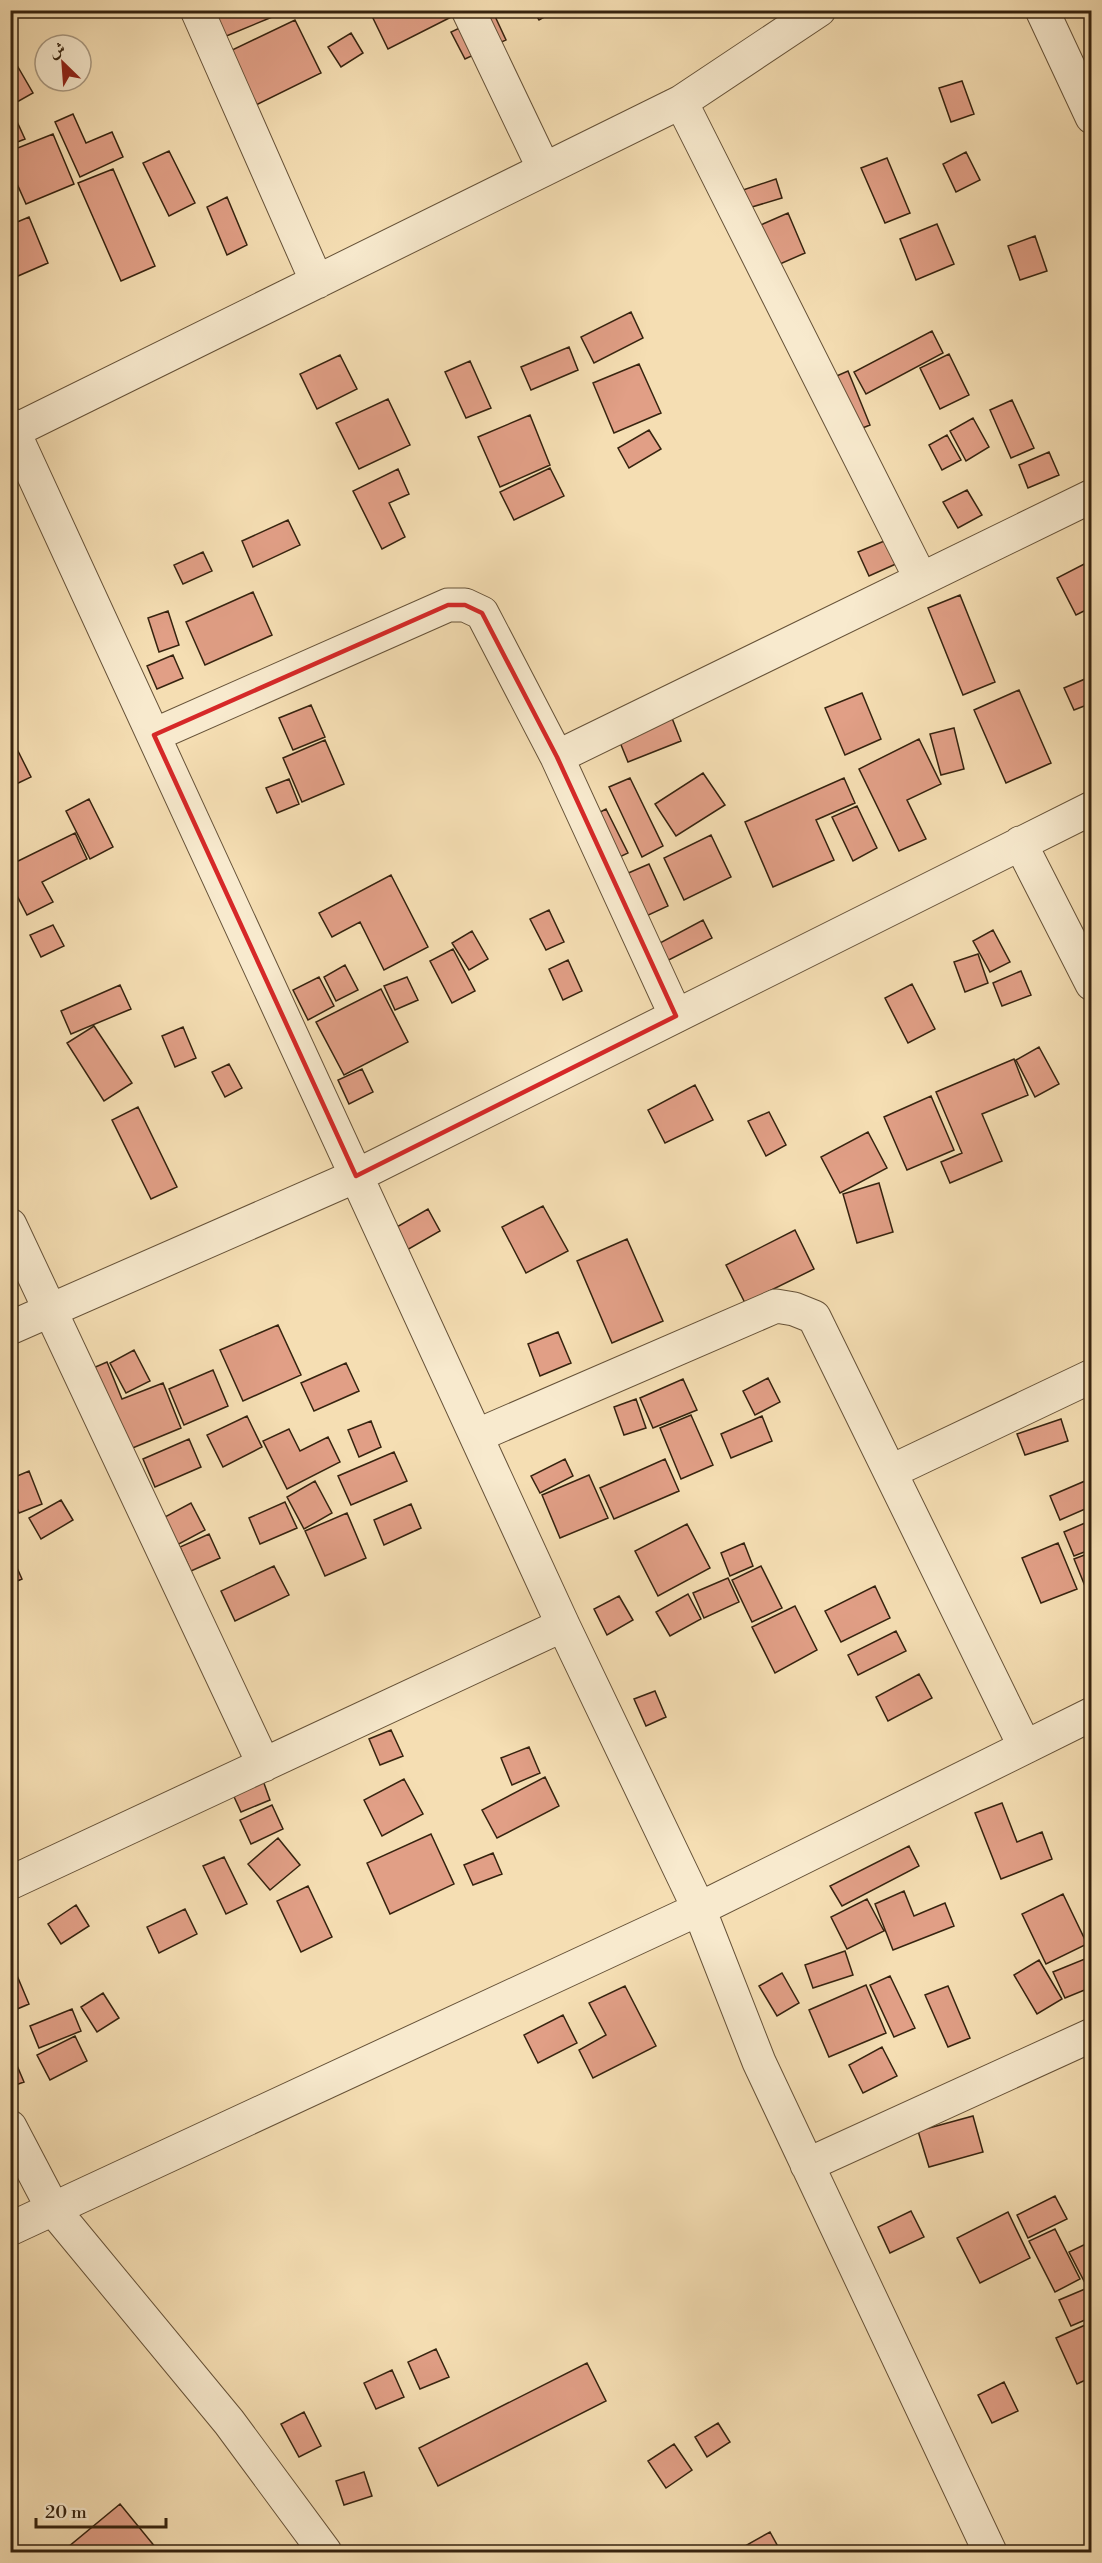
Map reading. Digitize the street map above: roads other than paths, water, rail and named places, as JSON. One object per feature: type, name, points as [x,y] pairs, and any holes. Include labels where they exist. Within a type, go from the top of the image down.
[{"type":"street","points":[[197,10],[317,282]]},
{"type":"street","points":[[468,10],[544,169]]},
{"type":"street","points":[[819,10],[681,102],[317,282],[12,429],[563,1625],[699,1909],[759,2062],[990,2553]]},
{"type":"street","points":[[1042,10],[1092,117]]},
{"type":"street","points":[[681,102],[921,579]]},
{"type":"street","points":[[557,757],[1092,496]]},
{"type":"street","points":[[154,735],[448,605],[465,605],[482,613],[557,757],[676,1016]]},
{"type":"street","points":[[10,1328],[356,1176],[1092,808]]},
{"type":"street","points":[[1020,843],[1092,984]]},
{"type":"street","points":[[10,1225],[264,1765]]},
{"type":"street","points":[[476,1436],[776,1306],[794,1309],[814,1317],[1025,1747]]},
{"type":"street","points":[[890,1472],[1092,1376]]},
{"type":"street","points":[[10,1883],[563,1625]]},
{"type":"street","points":[[10,2229],[699,1909],[1092,1714]]},
{"type":"street","points":[[807,2165],[1092,2035]]},
{"type":"street","points":[[10,2127],[53,2209],[229,2422],[325,2553]]}]
